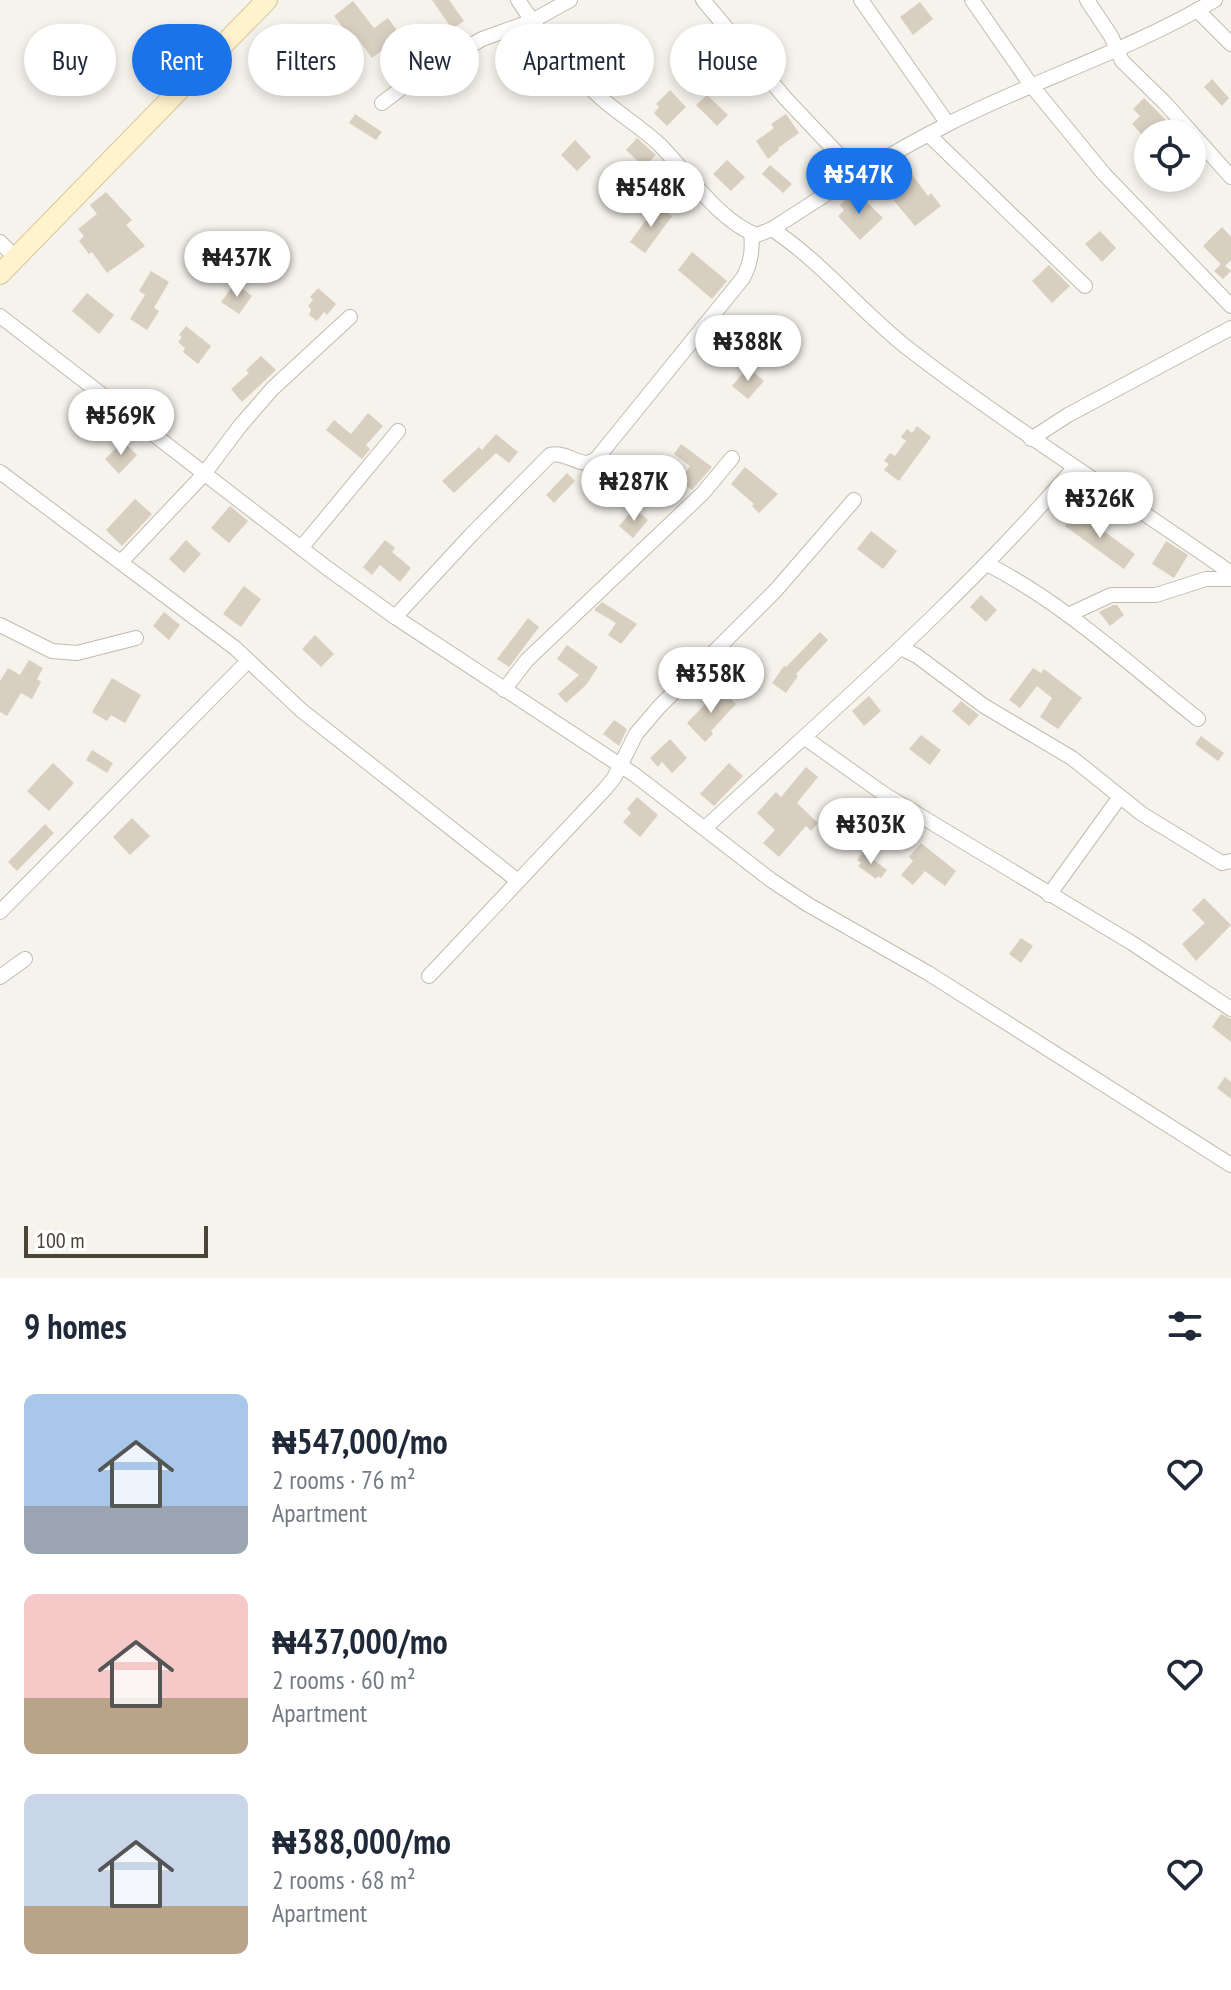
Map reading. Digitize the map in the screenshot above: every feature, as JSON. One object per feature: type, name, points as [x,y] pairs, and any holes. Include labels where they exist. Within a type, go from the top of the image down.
[{"type":"main road","points":[[0,274],[267,0]]},
{"type":"street","points":[[518,0],[532,21],[602,99],[639,125],[727,217],[757,235],[948,124],[1116,50],[1215,0]]},
{"type":"street","points":[[382,103],[411,81],[482,39],[532,21],[570,0]]},
{"type":"street","points":[[703,0],[786,99],[858,175]]},
{"type":"street","points":[[861,0],[948,124]]},
{"type":"street","points":[[972,0],[1031,85],[1104,174],[1231,306]]},
{"type":"street","points":[[1087,0],[1111,36],[1122,61],[1165,103],[1231,177]]},
{"type":"street","points":[[1197,10],[1231,44]]},
{"type":"street","points":[[929,135],[1085,286]]},
{"type":"street","points":[[772,229],[811,258],[866,313],[910,350],[1031,439],[1231,573]]},
{"type":"street","points":[[395,617],[550,455],[563,453],[585,465],[592,464],[743,278],[750,266],[753,248],[751,233]]},
{"type":"street","points":[[0,242],[16,258]]},
{"type":"street","points":[[0,316],[395,617],[620,765],[771,880],[928,973],[1231,1165]]},
{"type":"street","points":[[121,562],[204,474],[273,388],[350,317]]},
{"type":"street","points":[[1031,439],[1068,415],[1231,328]]},
{"type":"street","points":[[301,548],[398,431]]},
{"type":"street","points":[[504,690],[527,660],[703,493],[732,458]]},
{"type":"street","points":[[705,828],[901,648],[987,564],[1074,468]]},
{"type":"street","points":[[0,472],[235,648],[301,710],[518,881]]},
{"type":"street","points":[[429,976],[605,789],[636,734],[659,707],[776,590],[854,500]]},
{"type":"street","points":[[987,564],[1068,615],[1198,719]]},
{"type":"street","points":[[1068,615],[1111,595],[1156,595],[1206,579],[1231,579]]},
{"type":"street","points":[[0,625],[52,651],[77,653],[136,638]]},
{"type":"street","points":[[901,648],[917,656],[984,706],[1072,758],[1119,798],[1222,863],[1231,861]]},
{"type":"street","points":[[0,912],[247,662]]},
{"type":"street","points":[[805,738],[884,794],[1132,943],[1231,1009]]},
{"type":"street","points":[[1049,895],[1119,798]]},
{"type":"street","points":[[0,977],[25,959]]},
{"type":"building","points":[[432,0],[449,0],[464,21],[449,24]]},
{"type":"building","points":[[353,1],[374,28],[388,18],[392,24],[380,24],[380,52],[372,58],[364,47],[364,24],[340,24],[334,16]]},
{"type":"building","points":[[920,2],[933,19],[913,35],[900,17]]},
{"type":"building","points":[[1212,79],[1229,98],[1222,106],[1204,87]]},
{"type":"building","points":[[670,90],[670,96],[676,96],[686,107],[667,126],[654,113],[659,107],[656,104]]},
{"type":"building","points":[[708,96],[728,115],[717,126],[696,105]]},
{"type":"building","points":[[1144,98],[1166,120],[1136,120],[1140,116],[1133,109]]},
{"type":"building","points":[[355,114],[382,132],[376,140],[349,123]]},
{"type":"building","points":[[786,114],[799,133],[768,159],[756,141],[774,128],[771,124]]},
{"type":"building","points":[[637,138],[656,155],[644,167],[626,150]]},
{"type":"building","points":[[575,140],[591,157],[577,171],[561,155]]},
{"type":"building","points":[[829,159],[841,172],[822,185],[812,172]]},
{"type":"building","points":[[727,160],[745,177],[731,191],[713,174]]},
{"type":"building","points":[[770,165],[792,184],[783,193],[762,174]]},
{"type":"building","points":[[908,169],[928,196],[931,193],[941,206],[915,226],[880,184],[895,173],[898,177]]},
{"type":"building","points":[[106,192],[132,220],[126,225],[145,246],[107,273],[92,252],[89,254],[79,241],[84,236],[78,229],[97,214],[90,205]]},
{"type":"building","points":[[860,195],[883,218],[860,240],[838,216],[844,210],[840,205],[850,196],[855,200]]},
{"type":"building","points":[[657,205],[672,216],[645,253],[630,242]]},
{"type":"building","points":[[1222,227],[1231,237],[1231,260],[1225,266],[1231,271],[1223,279],[1214,271],[1221,264],[1203,246]]},
{"type":"building","points":[[1100,231],[1116,248],[1102,262],[1085,244]]},
{"type":"building","points":[[692,252],[727,281],[712,299],[678,270]]},
{"type":"building","points":[[1049,265],[1070,286],[1052,303],[1032,281]]},
{"type":"building","points":[[151,271],[169,282],[154,308],[159,311],[147,330],[130,319],[145,295],[139,291]]},
{"type":"building","points":[[235,283],[252,296],[239,314],[221,302]]},
{"type":"building","points":[[318,288],[336,304],[317,321],[309,315],[311,309],[308,306],[313,300],[310,297]]},
{"type":"building","points":[[87,293],[114,315],[99,334],[72,311]]},
{"type":"building","points":[[727,323],[749,340],[740,352],[718,335]]},
{"type":"building","points":[[186,326],[211,346],[198,364],[183,352],[185,348],[178,342]]},
{"type":"building","points":[[261,356],[276,370],[242,402],[231,389],[249,373],[246,370]]},
{"type":"building","points":[[748,367],[764,381],[748,399],[732,386]]},
{"type":"building","points":[[368,413],[383,426],[366,445],[370,449],[362,459],[326,430],[334,420],[351,434]]},
{"type":"building","points":[[917,426],[931,437],[899,481],[884,470],[889,464],[884,461],[890,453],[895,456],[906,441],[901,437],[907,429],[912,433]]},
{"type":"building","points":[[496,434],[518,452],[509,463],[496,453],[454,493],[442,481],[479,447],[482,450]]},
{"type":"building","points":[[123,441],[137,455],[119,474],[105,459]]},
{"type":"building","points":[[681,444],[712,467],[692,490],[679,481],[690,466],[674,454]]},
{"type":"building","points":[[745,467],[778,494],[759,513],[752,506],[754,504],[731,484]]},
{"type":"building","points":[[567,473],[575,481],[554,503],[546,495]]},
{"type":"building","points":[[135,499],[152,514],[122,546],[106,530]]},
{"type":"building","points":[[230,506],[248,521],[229,543],[211,528]]},
{"type":"building","points":[[634,508],[648,520],[633,538],[619,526]]},
{"type":"building","points":[[1075,510],[1135,554],[1124,569],[1065,526]]},
{"type":"building","points":[[871,531],[897,551],[883,569],[857,549]]},
{"type":"building","points":[[186,540],[201,554],[184,573],[169,559]]},
{"type":"building","points":[[385,540],[395,548],[392,552],[411,568],[400,582],[380,565],[372,575],[363,567]]},
{"type":"building","points":[[1166,541],[1188,555],[1174,578],[1152,564]]},
{"type":"building","points":[[244,586],[261,599],[241,627],[223,614]]},
{"type":"building","points":[[981,595],[997,610],[986,622],[970,607]]},
{"type":"building","points":[[602,602],[637,624],[621,644],[608,635],[616,623],[594,610]]},
{"type":"building","points":[[1117,605],[1124,615],[1110,626],[1099,612]]},
{"type":"building","points":[[164,612],[180,625],[169,640],[153,626]]},
{"type":"building","points":[[528,618],[539,627],[509,667],[497,659]]},
{"type":"building","points":[[820,632],[828,640],[796,674],[798,676],[786,693],[772,683],[784,666]]},
{"type":"building","points":[[315,635],[334,654],[321,667],[302,649]]},
{"type":"building","points":[[567,645],[598,667],[586,685],[566,703],[558,694],[579,675],[557,659]]},
{"type":"building","points":[[29,660],[43,668],[37,679],[41,682],[32,699],[21,693],[7,716],[0,712],[0,681],[8,668],[20,675]]},
{"type":"building","points":[[1033,668],[1041,673],[1044,669],[1082,698],[1058,729],[1040,717],[1052,698],[1037,686],[1020,708],[1009,700]]},
{"type":"building","points":[[112,678],[141,695],[125,723],[111,715],[107,721],[92,712]]},
{"type":"building","points":[[720,689],[736,704],[705,742],[687,723]]},
{"type":"building","points":[[869,696],[881,711],[864,726],[852,711]]},
{"type":"building","points":[[961,701],[979,715],[969,726],[952,711]]},
{"type":"building","points":[[614,720],[627,729],[619,746],[603,734]]},
{"type":"building","points":[[921,735],[941,750],[930,765],[909,749]]},
{"type":"building","points":[[1201,736],[1224,753],[1218,761],[1195,744]]},
{"type":"building","points":[[670,739],[687,758],[672,773],[662,762],[658,767],[650,758]]},
{"type":"building","points":[[92,750],[113,763],[107,773],[86,760]]},
{"type":"building","points":[[53,763],[74,783],[49,811],[27,791]]},
{"type":"building","points":[[729,763],[743,776],[714,806],[700,794]]},
{"type":"building","points":[[806,767],[818,777],[797,803],[818,823],[811,831],[806,826],[779,857],[763,843],[775,830],[757,813],[776,792],[781,797]]},
{"type":"building","points":[[637,797],[658,815],[640,837],[623,822],[631,813],[627,809]]},
{"type":"building","points":[[132,818],[150,836],[130,855],[113,837]]},
{"type":"building","points":[[45,824],[54,833],[17,871],[8,862]]},
{"type":"building","points":[[921,843],[956,871],[945,886],[925,871],[913,885],[901,875],[913,861],[909,857]]},
{"type":"building","points":[[863,852],[887,870],[881,878],[878,876],[876,879],[858,866],[861,863],[857,860]]},
{"type":"building","points":[[1204,898],[1231,925],[1196,961],[1182,944],[1205,923],[1192,910]]},
{"type":"building","points":[[1021,938],[1033,946],[1021,963],[1009,954]]},
{"type":"building","points":[[1221,1014],[1231,1019],[1231,1042],[1212,1027]]},
{"type":"building","points":[[1225,1077],[1231,1082],[1231,1099],[1217,1088]]}]
